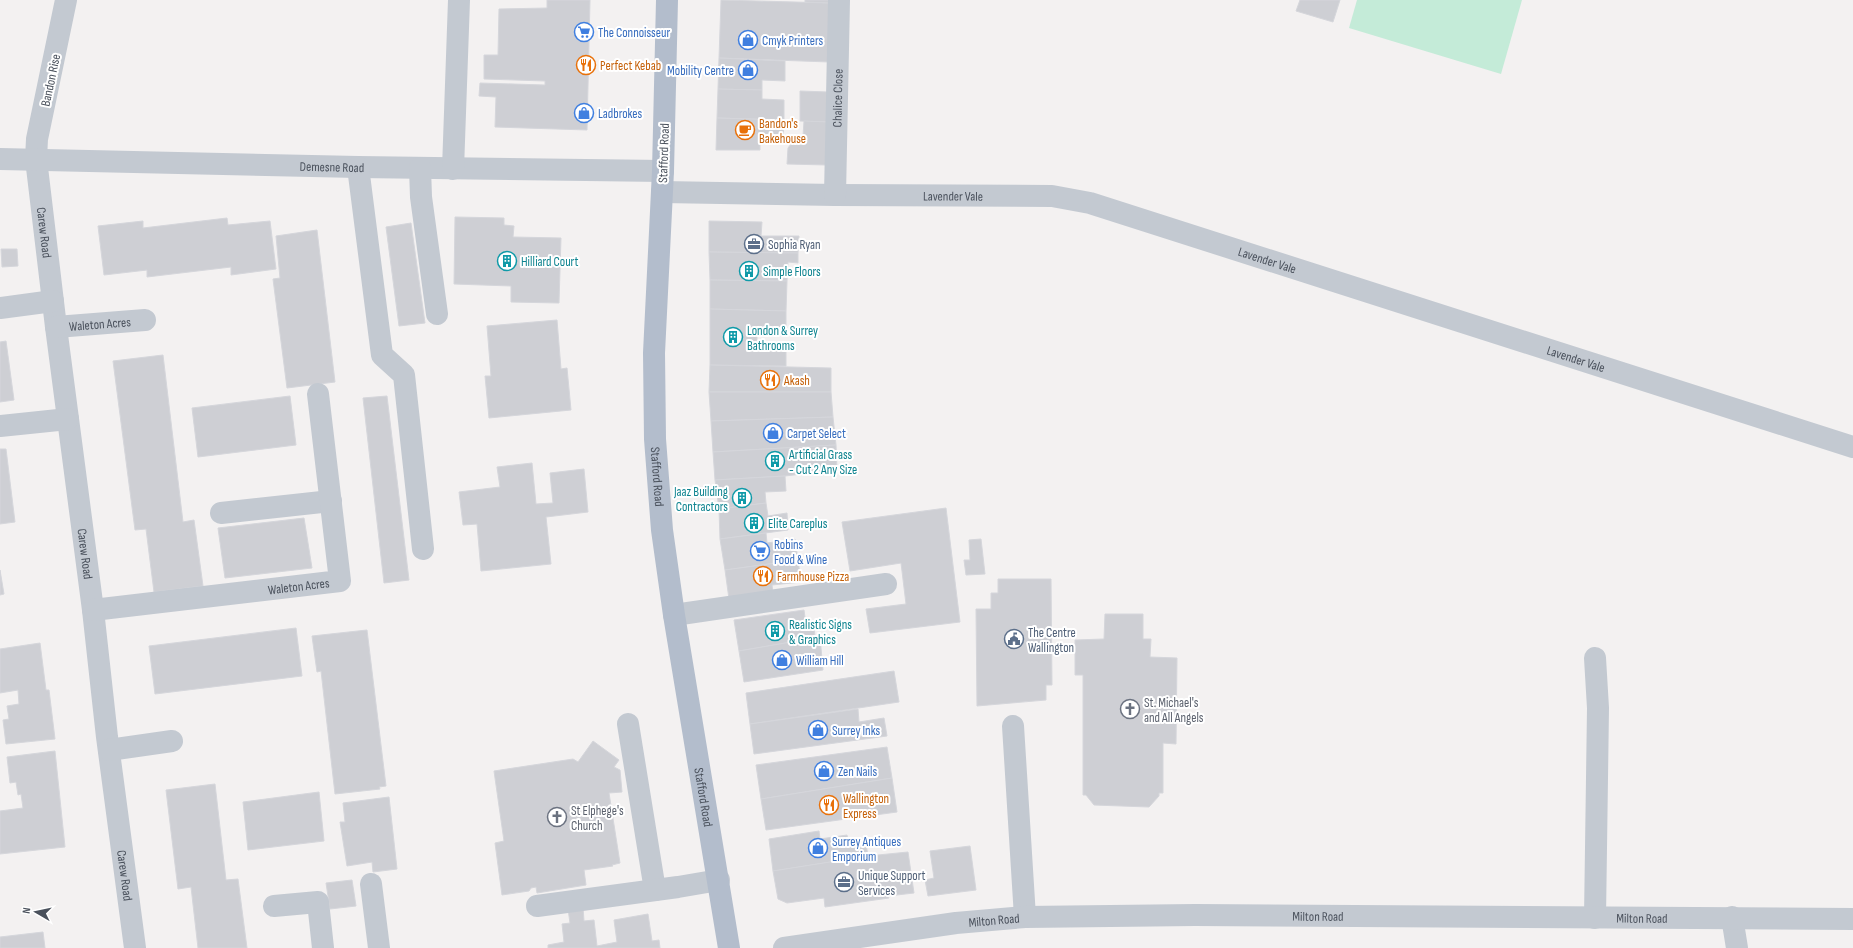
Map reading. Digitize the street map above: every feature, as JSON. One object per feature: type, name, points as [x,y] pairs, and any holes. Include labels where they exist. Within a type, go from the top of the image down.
[{"type":"main road","name":"Stafford Road","points":[[667,0],[663,181],[654,353],[655,438],[662,530],[674,615],[719,880],[729,948]]},
{"type":"street","name":"Bandon Rise","points":[[36,159],[37,139],[66,0]]},
{"type":"street","points":[[453,169],[459,0]]},
{"type":"street","name":"Chalice Close","points":[[835,195],[839,0]]},
{"type":"street","name":"Demesne Road","points":[[0,159],[453,169],[493,168],[663,181]]},
{"type":"street","name":"Carew Road","points":[[36,159],[135,948]]},
{"type":"street","points":[[358,167],[382,355],[404,375],[423,549]]},
{"type":"street","points":[[420,168],[421,197],[437,314]]},
{"type":"street","name":"Lavender Vale","points":[[663,181],[835,195],[1052,196],[1090,203],[1853,447]]},
{"type":"street","points":[[0,308],[53,301]]},
{"type":"street","name":"Waleton Acres","points":[[56,327],[145,320]]},
{"type":"street","name":"Waleton Acres","points":[[93,610],[340,581],[318,394]]},
{"type":"street","points":[[0,426],[68,419]]},
{"type":"street","points":[[220,513],[330,501]]},
{"type":"street","points":[[674,615],[886,584]]},
{"type":"street","points":[[1595,658],[1598,708],[1595,918]]},
{"type":"street","points":[[628,724],[655,890]]},
{"type":"street","points":[[1012,726],[1025,917]]},
{"type":"street","points":[[109,750],[172,741]]},
{"type":"street","points":[[537,906],[719,880]]},
{"type":"street","points":[[371,884],[379,948]]},
{"type":"street","points":[[274,906],[318,902],[323,948]]},
{"type":"street","name":"Milton Road","points":[[784,948],[956,923],[1025,917],[1203,915],[1595,918],[1732,917],[1853,919]]},
{"type":"street","points":[[1732,917],[1737,948]]},
{"type":"green space","points":[[1357,0],[1522,0],[1501,74],[1349,28]]},
{"type":"building","points":[[547,0],[590,0],[587,130],[495,127],[496,97],[479,96],[480,83],[545,85],[545,81],[484,79],[484,55],[498,55],[499,9],[547,8]]},
{"type":"building","points":[[721,0],[831,3],[829,62],[719,58]]},
{"type":"building","points":[[805,0],[831,0],[831,3],[805,2]]},
{"type":"building","points":[[1300,0],[1340,0],[1333,22],[1296,11]]},
{"type":"building","points":[[719,58],[785,61],[785,81],[762,80],[762,90],[718,89]]},
{"type":"building","points":[[718,89],[762,90],[762,99],[784,100],[784,120],[717,118]]},
{"type":"building","points":[[800,91],[828,92],[828,122],[800,121]]},
{"type":"building","points":[[717,118],[784,120],[783,140],[760,140],[760,150],[716,150]]},
{"type":"building","points":[[804,121],[828,122],[827,165],[787,164],[788,148],[797,136],[803,136]]},
{"type":"building","name":"Hilliard Court","points":[[455,217],[504,218],[504,225],[514,226],[513,237],[561,238],[559,303],[511,302],[511,286],[454,284]]},
{"type":"building","points":[[227,218],[228,225],[270,221],[276,269],[231,275],[231,267],[147,277],[147,270],[104,275],[98,226],[143,221],[143,228]]},
{"type":"building","name":"Sophia Ryan","points":[[709,221],[762,222],[761,236],[799,236],[798,253],[709,252]]},
{"type":"building","points":[[411,223],[425,323],[399,326],[386,227]]},
{"type":"building","points":[[317,230],[335,382],[287,388],[273,279],[280,278],[276,236]]},
{"type":"building","points":[[1,249],[17,249],[18,266],[2,267]]},
{"type":"building","name":"Simple Floors","points":[[709,252],[798,253],[798,263],[788,262],[787,281],[710,280]]},
{"type":"building","points":[[710,280],[787,281],[786,311],[710,309]]},
{"type":"building","name":"London & Surrey Bathrooms","points":[[710,309],[786,311],[786,327],[757,327],[757,347],[786,348],[786,366],[710,365]]},
{"type":"building","points":[[557,320],[561,369],[567,368],[571,410],[489,418],[485,376],[491,376],[487,326]]},
{"type":"building","points":[[6,341],[14,400],[0,402],[0,342]]},
{"type":"building","points":[[163,355],[183,522],[194,520],[203,586],[154,592],[146,529],[135,530],[113,361]]},
{"type":"building","name":"Akash","points":[[710,365],[831,368],[831,392],[709,392]]},
{"type":"building","points":[[709,392],[831,392],[833,417],[711,421]]},
{"type":"building","points":[[290,396],[296,445],[198,457],[192,408]]},
{"type":"building","points":[[387,396],[409,580],[384,583],[363,398]]},
{"type":"building","name":"Carpet Select","points":[[833,417],[836,445],[713,452],[711,421]]},
{"type":"building","name":"Artificial Grass - Cut 2 Any Size","points":[[836,445],[837,470],[785,476],[715,480],[713,452]]},
{"type":"building","points":[[0,449],[6,449],[15,522],[0,524]]},
{"type":"building","points":[[532,463],[536,504],[553,503],[550,473],[584,469],[588,512],[546,517],[551,564],[481,571],[477,524],[463,525],[459,492],[500,487],[497,467]]},
{"type":"building","name":"Jaaz Building Contractors","points":[[785,476],[786,491],[765,492],[766,503],[719,509],[715,480]]},
{"type":"building","name":"Elite Careplus","points":[[766,503],[768,516],[787,513],[788,530],[720,539],[719,509]]},
{"type":"building","points":[[946,508],[960,622],[870,633],[866,609],[906,604],[901,563],[850,571],[842,522]]},
{"type":"building","points":[[304,518],[312,568],[225,578],[218,528]]},
{"type":"building","name":"Robins Food & Wine","points":[[766,533],[767,543],[795,539],[798,560],[725,570],[720,539]]},
{"type":"building","points":[[981,539],[985,574],[966,575],[964,560],[970,560],[969,540]]},
{"type":"building","name":"Farmhouse Pizza","points":[[798,560],[801,582],[772,585],[773,593],[729,599],[725,570]]},
{"type":"building","points":[[0,570],[4,594],[0,595]]},
{"type":"building","name":"The Centre Wallington","points":[[998,579],[1051,579],[1052,685],[1046,685],[1046,700],[977,706],[976,609],[991,609],[991,593],[998,593]]},
{"type":"building","name":"Realistic Signs & Graphics","points":[[804,610],[806,625],[814,623],[815,638],[739,651],[734,620]]},
{"type":"building","name":"St. Michael's and All Angels","points":[[1105,614],[1143,614],[1143,639],[1151,639],[1150,657],[1177,658],[1176,744],[1163,743],[1163,793],[1159,793],[1159,796],[1149,807],[1094,805],[1086,795],[1083,795],[1083,675],[1075,675],[1075,640],[1104,639]]},
{"type":"building","points":[[296,628],[302,676],[155,694],[149,646]]},
{"type":"building","points":[[367,630],[386,786],[379,787],[380,789],[335,794],[321,671],[317,672],[312,636]]},
{"type":"building","name":"William Hill","points":[[820,637],[823,670],[744,682],[739,651]]},
{"type":"building","points":[[40,643],[46,690],[49,690],[55,739],[6,744],[3,720],[9,719],[7,706],[19,704],[18,690],[0,693],[0,649]]},
{"type":"building","points":[[894,671],[899,702],[750,724],[746,693]]},
{"type":"building","name":"Surrey Inks","points":[[858,709],[859,722],[884,718],[887,736],[754,754],[750,724]]},
{"type":"building","name":"St Elphege's Church","points":[[593,741],[619,760],[614,767],[620,770],[622,792],[609,793],[620,863],[612,865],[613,866],[584,870],[586,885],[537,893],[536,887],[531,888],[529,891],[502,895],[495,843],[504,841],[494,771],[573,759],[578,762]]},
{"type":"building","name":"Zen Nails","points":[[887,747],[892,778],[761,799],[756,765]]},
{"type":"building","points":[[55,751],[65,847],[0,854],[0,811],[23,808],[21,794],[18,795],[16,782],[10,783],[7,757]]},
{"type":"building","name":"Wallington Express","points":[[892,778],[897,812],[766,830],[761,799]]},
{"type":"building","points":[[215,784],[226,880],[238,879],[247,948],[198,948],[191,887],[178,889],[166,790]]},
{"type":"building","points":[[319,792],[324,841],[248,850],[243,802]]},
{"type":"building","points":[[389,797],[397,869],[373,872],[372,862],[347,866],[340,822],[345,822],[343,803]]},
{"type":"building","name":"Surrey Antiques Emporium","points":[[819,831],[820,839],[847,835],[848,840],[865,838],[868,856],[773,871],[769,839]]},
{"type":"building","points":[[970,846],[976,890],[928,896],[925,880],[934,878],[930,851]]},
{"type":"building","name":"Unique Support Services","points":[[908,852],[914,893],[825,907],[824,898],[787,903],[778,899],[773,871],[868,856]]},
{"type":"building","points":[[352,880],[356,906],[330,909],[326,883]]},
{"type":"building","points":[[583,907],[584,921],[594,920],[597,946],[617,942],[614,920],[648,914],[652,941],[659,940],[660,948],[548,948],[548,945],[564,942],[562,924],[570,923],[568,909]]},
{"type":"building","points":[[43,932],[45,948],[0,948],[0,937]]},
{"type":"place","name":"The Connoisseur","points":[[584,32]]},
{"type":"place","name":"Cmyk Printers","points":[[748,40]]},
{"type":"place","name":"Perfect Kebab","points":[[586,65]]},
{"type":"place","name":"Mobility Centre","points":[[748,70]]},
{"type":"place","name":"Ladbrokes","points":[[584,113]]},
{"type":"place","name":"Bandon's Bakehouse","points":[[745,130]]},
{"type":"place","name":"Sophia Ryan","points":[[754,244]]},
{"type":"place","name":"Hilliard Court","points":[[507,261]]},
{"type":"place","name":"Simple Floors","points":[[749,271]]},
{"type":"place","name":"London & Surrey Bathrooms","points":[[733,337]]},
{"type":"place","name":"Akash","points":[[770,380]]},
{"type":"place","name":"Carpet Select","points":[[773,433]]},
{"type":"place","name":"Artificial Grass - Cut 2 Any Size","points":[[775,461]]},
{"type":"place","name":"Jaaz Building Contractors","points":[[742,498]]},
{"type":"place","name":"Elite Careplus","points":[[754,523]]},
{"type":"place","name":"Robins Food & Wine","points":[[760,551]]},
{"type":"place","name":"Farmhouse Pizza","points":[[763,576]]},
{"type":"place","name":"Realistic Signs & Graphics","points":[[775,631]]},
{"type":"place","name":"The Centre Wallington","points":[[1014,639]]},
{"type":"place","name":"William Hill","points":[[782,660]]},
{"type":"place","name":"St. Michael's and All Angels","points":[[1130,709]]},
{"type":"place","name":"Surrey Inks","points":[[818,730]]},
{"type":"place","name":"Zen Nails","points":[[824,771]]},
{"type":"place","name":"Wallington Express","points":[[829,805]]},
{"type":"place","name":"St Elphege's Church","points":[[557,817]]},
{"type":"place","name":"Surrey Antiques Emporium","points":[[818,848]]},
{"type":"place","name":"Unique Support Services","points":[[844,882]]}]
